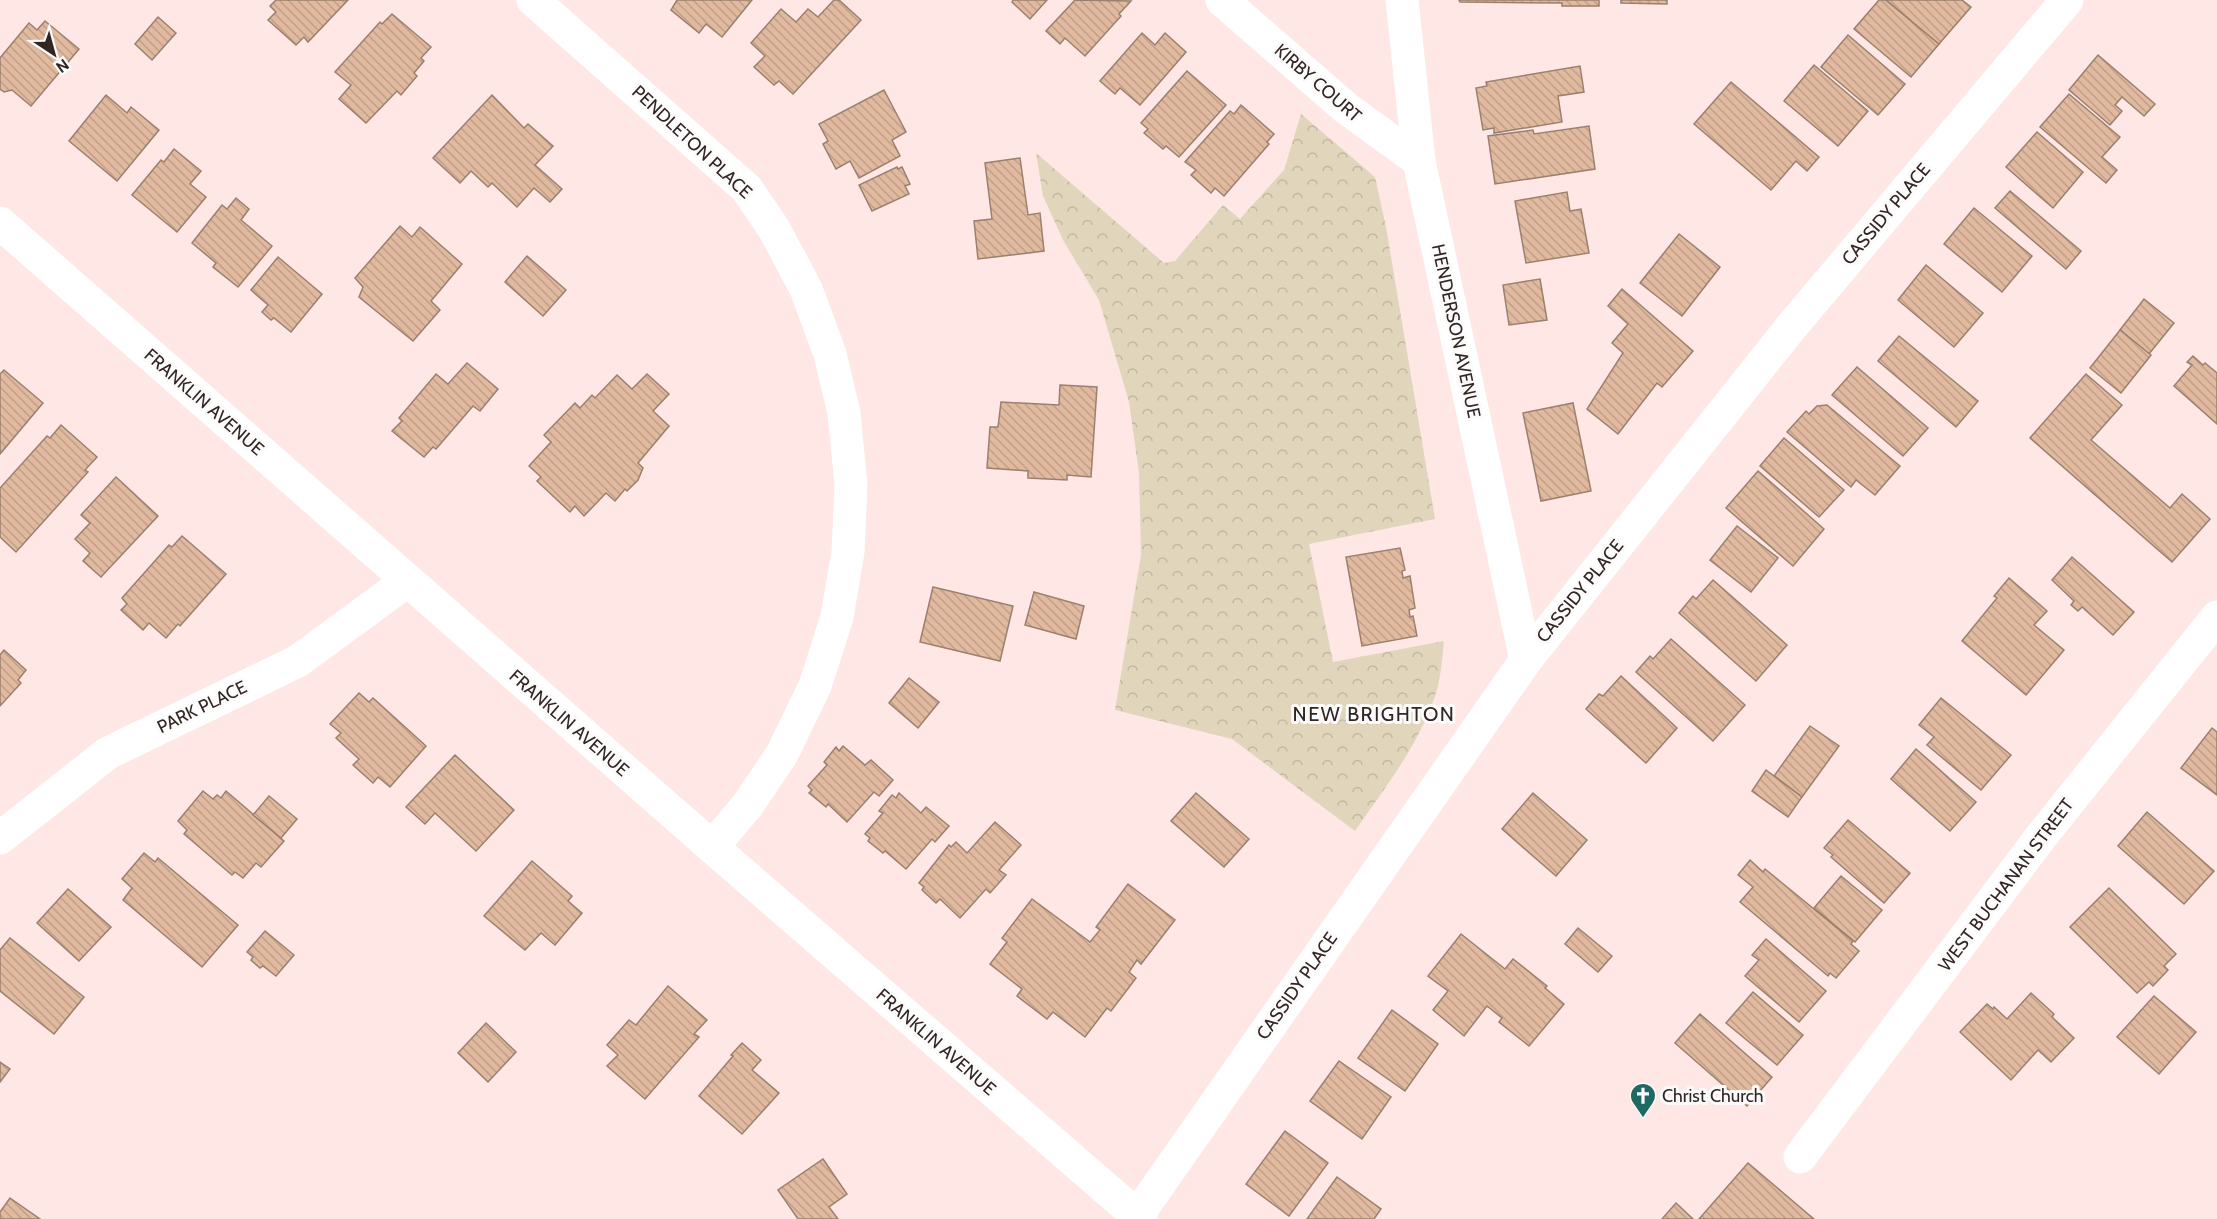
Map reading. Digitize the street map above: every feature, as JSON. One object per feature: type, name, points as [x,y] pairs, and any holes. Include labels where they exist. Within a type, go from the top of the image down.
[{"type":"street","name":"PENDLETON PLACE","points":[[533,0],[747,189],[774,229],[806,289],[830,354],[844,413],[851,485],[848,552],[837,617],[815,686],[782,754],[747,806],[712,848]]},
{"type":"street","name":"KIRBY COURT","points":[[1222,0],[1346,108],[1419,161]]},
{"type":"street","name":"HENDERSON AVENUE","points":[[1402,0],[1419,161],[1526,660]]},
{"type":"street","name":"CASSIDY PLACE","points":[[1139,1217],[1526,660],[1791,326],[2067,0]]},
{"type":"street","name":"FRANKLIN AVENUE","points":[[0,223],[712,848],[1139,1217]]},
{"type":"street","name":"PARK PLACE","points":[[0,838],[108,753],[298,661],[407,581]]},
{"type":"street","name":"WEST BUCHANAN STREET","points":[[1800,1157],[2040,838],[2217,617]]},
{"type":"green space","points":[[1301,114],[1375,177],[1386,227],[1435,519],[1309,544],[1333,662],[1444,641],[1439,683],[1428,714],[1410,750],[1355,831],[1232,739],[1115,710],[1141,555],[1139,473],[1129,402],[1099,300],[1063,240],[1043,196],[1036,153],[1164,263],[1175,261],[1223,205],[1240,219],[1284,170]]},
{"type":"building","points":[[276,0],[348,0],[308,42],[304,37],[296,45],[268,20],[276,12],[270,6]]},
{"type":"building","points":[[677,0],[752,0],[722,37],[706,24],[699,33],[671,10]]},
{"type":"building","points":[[834,0],[839,0],[861,20],[793,94],[779,81],[774,85],[754,67],[765,56],[751,43],[781,9],[796,22],[808,9],[818,17]]},
{"type":"building","points":[[1013,0],[1047,0],[1030,19],[1012,2]]},
{"type":"building","points":[[1075,0],[1131,1],[1119,14],[1121,16],[1085,56],[1065,38],[1060,44],[1046,31]]},
{"type":"building","points":[[1459,0],[1599,0],[1599,6],[1562,6],[1562,3],[1460,2]]},
{"type":"building","points":[[1621,0],[1667,0],[1667,4],[1621,3]]},
{"type":"building","points":[[1879,0],[1886,0],[1939,44],[1911,77],[1854,29]]},
{"type":"building","points":[[1886,0],[1962,0],[1971,7],[1939,44]]},
{"type":"building","points":[[392,14],[431,47],[421,58],[424,61],[414,73],[417,76],[401,95],[397,91],[366,123],[339,99],[351,85],[335,72],[380,22],[382,24]]},
{"type":"building","points":[[158,17],[176,33],[152,60],[135,44]]},
{"type":"building","points":[[45,21],[79,49],[31,106],[12,90],[4,92],[0,89],[0,58],[29,23],[37,30]]},
{"type":"building","points":[[1142,33],[1155,45],[1165,33],[1186,52],[1140,105],[1120,88],[1115,94],[1100,81]]},
{"type":"building","points":[[1848,35],[1905,84],[1878,115],[1821,67]]},
{"type":"building","points":[[2098,55],[2155,104],[2144,116],[2122,97],[2115,105],[2122,111],[2110,125],[2069,90]]},
{"type":"building","points":[[1814,65],[1868,111],[1838,146],[1784,101]]},
{"type":"building","points":[[1580,66],[1584,92],[1558,96],[1562,122],[1494,133],[1494,128],[1483,130],[1476,88],[1487,86],[1486,82]]},
{"type":"building","points":[[1187,71],[1226,105],[1179,157],[1166,146],[1163,149],[1144,133],[1148,129],[1141,123]]},
{"type":"building","points":[[1731,82],[1819,157],[1807,171],[1796,161],[1771,190],[1694,124]]},
{"type":"building","points":[[884,90],[906,132],[892,140],[900,156],[859,178],[850,161],[836,169],[823,144],[828,141],[819,124]]},
{"type":"building","points":[[2069,94],[2120,137],[2102,157],[2117,170],[2106,183],[2040,127]]},
{"type":"building","points":[[106,95],[127,113],[131,107],[159,130],[117,181],[69,141]]},
{"type":"building","points":[[492,95],[524,128],[528,124],[553,146],[535,165],[562,189],[550,202],[534,188],[517,207],[492,183],[488,187],[471,171],[460,183],[433,158]]},
{"type":"building","points":[[1241,105],[1274,134],[1267,142],[1269,144],[1224,196],[1215,188],[1211,193],[1191,175],[1196,170],[1185,162],[1230,111],[1234,114]]},
{"type":"building","points":[[1589,126],[1595,169],[1495,184],[1488,136],[1533,130],[1534,134]]},
{"type":"building","points":[[2037,132],[2083,172],[2053,208],[2006,167]]},
{"type":"building","points":[[174,149],[201,171],[190,184],[206,197],[177,232],[132,195],[161,160],[164,162]]},
{"type":"building","points":[[1020,158],[1028,215],[1040,213],[1044,251],[978,259],[974,221],[992,219],[985,163]]},
{"type":"building","points":[[897,167],[898,169],[902,167],[910,184],[905,186],[909,194],[872,211],[859,185]]},
{"type":"building","points":[[2010,191],[2081,251],[2066,269],[1995,208]]},
{"type":"building","points":[[1567,192],[1570,211],[1581,209],[1589,253],[1526,263],[1515,201]]},
{"type":"building","points":[[236,198],[249,209],[241,220],[272,246],[238,287],[213,267],[216,263],[192,243],[222,205],[227,209]]},
{"type":"building","points":[[1974,208],[2032,256],[2002,292],[1944,244]]},
{"type":"building","points":[[400,226],[412,237],[420,227],[462,264],[431,301],[440,310],[413,341],[359,297],[363,287],[355,278]]},
{"type":"building","points":[[1679,234],[1720,267],[1682,316],[1640,283]]},
{"type":"building","points":[[527,256],[566,290],[543,316],[505,282]]},
{"type":"building","points":[[278,257],[322,294],[291,332],[274,318],[271,320],[262,312],[268,305],[251,290]]},
{"type":"building","points":[[1926,265],[1983,313],[1954,347],[1898,300]]},
{"type":"building","points":[[1540,279],[1547,320],[1509,325],[1503,285]]},
{"type":"building","points":[[1622,289],[1693,351],[1662,387],[1657,383],[1618,434],[1587,409],[1623,353],[1612,343],[1628,324],[1608,306]]},
{"type":"building","points":[[2144,299],[2174,323],[2149,354],[2120,330]]},
{"type":"building","points":[[2120,330],[2151,355],[2121,393],[2090,368]]},
{"type":"building","points":[[1899,336],[1978,401],[1956,427],[1878,361]]},
{"type":"building","points":[[2193,356],[2217,373],[2217,424],[2174,386],[2192,365],[2187,362]]},
{"type":"building","points":[[467,363],[498,389],[480,411],[473,406],[436,449],[433,447],[424,457],[392,431],[402,421],[399,418],[436,374],[448,384]]},
{"type":"building","points":[[1857,367],[1928,428],[1903,456],[1832,395]]},
{"type":"building","points":[[4,370],[43,403],[0,454],[0,374]]},
{"type":"building","points":[[647,374],[669,394],[653,411],[669,426],[638,463],[643,468],[638,480],[627,491],[625,489],[615,501],[606,493],[584,516],[575,506],[570,512],[537,481],[541,477],[529,466],[551,442],[544,435],[575,403],[580,408],[592,395],[595,398],[617,375],[632,389]]},
{"type":"building","points":[[2086,374],[2122,405],[2091,440],[2170,508],[2182,494],[2210,519],[2172,562],[2030,438]]},
{"type":"building","points":[[1060,385],[1097,387],[1091,477],[1067,475],[1067,480],[1028,478],[1028,471],[987,468],[990,427],[998,427],[1001,402],[1059,405]]},
{"type":"building","points":[[1573,403],[1591,491],[1541,501],[1523,413]]},
{"type":"building","points":[[1827,405],[1900,466],[1875,495],[1856,480],[1851,487],[1787,432],[1806,411],[1809,414],[1817,406]]},
{"type":"building","points":[[61,425],[97,457],[85,470],[88,472],[16,552],[0,537],[0,488],[47,436],[50,438]]},
{"type":"building","points":[[1784,438],[1844,490],[1819,517],[1760,466]]},
{"type":"building","points":[[1758,471],[1824,529],[1793,566],[1726,508]]},
{"type":"building","points":[[116,477],[158,516],[101,577],[83,561],[90,553],[75,539],[90,523],[81,515]]},
{"type":"building","points":[[1737,526],[1778,558],[1751,592],[1710,560]]},
{"type":"building","points":[[182,536],[226,574],[180,626],[178,624],[166,638],[149,623],[143,630],[121,610],[127,604],[122,598],[169,545],[172,547]]},
{"type":"building","points":[[1400,548],[1405,570],[1402,571],[1403,578],[1410,576],[1415,608],[1409,610],[1410,617],[1413,616],[1417,636],[1362,646],[1346,557]]},
{"type":"building","points":[[2072,557],[2134,612],[2113,635],[2082,607],[2078,611],[2071,605],[2074,601],[2052,580]]},
{"type":"building","points":[[2009,578],[2047,611],[2034,625],[2064,650],[2026,695],[1962,641],[1997,598],[1994,596]]},
{"type":"building","points":[[1713,580],[1787,645],[1756,681],[1679,613],[1693,596],[1696,599]]},
{"type":"building","points":[[933,587],[1013,606],[1000,661],[920,642]]},
{"type":"building","points":[[1034,592],[1084,606],[1076,639],[1025,625]]},
{"type":"building","points":[[1671,639],[1745,705],[1713,741],[1636,672],[1650,656],[1653,659]]},
{"type":"building","points":[[4,650],[26,670],[18,680],[21,683],[0,706],[0,655]]},
{"type":"building","points":[[1621,676],[1677,728],[1646,763],[1586,709],[1599,694],[1603,696]]},
{"type":"building","points":[[909,678],[939,702],[918,728],[889,703]]},
{"type":"building","points":[[359,693],[369,702],[373,698],[426,746],[390,787],[378,777],[373,783],[353,765],[359,759],[336,738],[341,733],[330,724]]},
{"type":"building","points":[[1941,698],[2011,755],[1981,790],[1927,745],[1934,737],[1919,725]]},
{"type":"building","points":[[1810,726],[1839,746],[1802,797],[1774,776]]},
{"type":"building","points":[[2212,728],[2217,732],[2217,795],[2181,768]]},
{"type":"building","points":[[843,746],[865,765],[871,760],[893,780],[879,796],[874,792],[847,822],[828,804],[826,807],[809,793],[812,790],[808,786],[827,765],[824,762],[836,747],[839,751]]},
{"type":"building","points":[[1916,749],[1976,802],[1950,831],[1891,779]]},
{"type":"building","points":[[455,755],[514,810],[476,851],[435,813],[425,824],[406,807]]},
{"type":"building","points":[[1766,770],[1802,797],[1788,817],[1752,791]]},
{"type":"building","points":[[203,791],[213,799],[217,795],[221,798],[226,791],[284,841],[261,867],[256,863],[243,878],[235,872],[232,875],[184,834],[187,830],[178,821]]},
{"type":"building","points":[[899,793],[921,813],[926,807],[949,826],[935,842],[932,839],[906,869],[885,851],[883,853],[868,841],[870,838],[865,834],[883,813],[879,811],[892,795],[896,798]]},
{"type":"building","points":[[1196,793],[1249,839],[1224,867],[1171,821]]},
{"type":"building","points":[[1533,793],[1587,840],[1556,876],[1502,829]]},
{"type":"building","points":[[269,796],[297,819],[281,838],[253,815]]},
{"type":"building","points":[[2147,812],[2214,871],[2184,904],[2118,846]]},
{"type":"building","points":[[1848,820],[1910,873],[1884,903],[1831,857],[1833,855],[1824,848]]},
{"type":"building","points":[[995,822],[1021,845],[999,870],[1006,875],[990,893],[986,889],[960,918],[940,899],[936,903],[922,890],[924,887],[919,883],[949,845],[951,847],[956,842],[967,853]]},
{"type":"building","points":[[144,853],[155,862],[158,858],[238,925],[202,967],[123,900],[132,888],[122,879]]},
{"type":"building","points":[[1750,860],[1763,872],[1765,869],[1853,941],[1851,944],[1859,951],[1836,978],[1830,973],[1828,976],[1740,902],[1753,887],[1738,875]]},
{"type":"building","points":[[532,861],[572,896],[568,901],[582,913],[555,945],[541,933],[525,950],[484,916]]},
{"type":"building","points":[[1841,876],[1882,910],[1855,942],[1814,908]]},
{"type":"building","points":[[1128,884],[1175,920],[1141,964],[1137,960],[1129,972],[1136,978],[1111,1011],[1107,1008],[1085,1037],[1053,1012],[1047,1019],[1017,996],[1022,989],[990,964],[1007,942],[1002,938],[1032,899],[1090,942],[1100,930],[1096,927]]},
{"type":"building","points":[[2109,888],[2176,954],[2164,966],[2168,970],[2153,986],[2149,982],[2137,993],[2070,927]]},
{"type":"building","points":[[68,889],[111,927],[79,961],[37,923]]},
{"type":"building","points":[[1578,928],[1612,956],[1598,972],[1565,944]]},
{"type":"building","points":[[265,931],[294,955],[276,976],[263,966],[260,968],[251,960],[253,957],[247,952]]},
{"type":"building","points":[[1461,934],[1505,969],[1513,959],[1547,986],[1545,988],[1564,1004],[1529,1046],[1499,1022],[1502,1018],[1487,1006],[1464,1036],[1433,1010],[1448,991],[1428,976]]},
{"type":"building","points":[[10,938],[84,997],[54,1034],[0,991],[0,950]]},
{"type":"building","points":[[1766,939],[1826,991],[1799,1022],[1745,976],[1759,960],[1752,955]]},
{"type":"building","points":[[668,986],[707,1020],[694,1034],[699,1037],[645,1099],[607,1066],[618,1055],[607,1045],[629,1020],[636,1025]]},
{"type":"building","points":[[1753,992],[1803,1035],[1777,1065],[1726,1023]]},
{"type":"building","points":[[2031,993],[2054,1014],[2052,1017],[2074,1038],[2051,1062],[2038,1050],[2011,1080],[1960,1032],[1987,1004],[2007,1019]]},
{"type":"building","points":[[2154,996],[2196,1032],[2159,1074],[2117,1037]]},
{"type":"building","points":[[1392,1010],[1438,1044],[1405,1091],[1358,1058]]},
{"type":"building","points":[[1700,1014],[1772,1077],[1747,1106],[1675,1043]]},
{"type":"building","points":[[486,1023],[516,1052],[488,1082],[458,1053]]},
{"type":"building","points":[[742,1043],[761,1060],[752,1070],[779,1093],[742,1134],[699,1096]]},
{"type":"building","points":[[1339,1061],[1391,1097],[1362,1139],[1310,1101]]},
{"type":"building","points":[[0,1062],[10,1069],[0,1082]]},
{"type":"building","points":[[1285,1131],[1328,1163],[1289,1216],[1246,1184]]},
{"type":"building","points":[[823,1159],[847,1194],[829,1207],[838,1219],[798,1219],[778,1190]]},
{"type":"building","points":[[1748,1163],[1808,1214],[1814,1219],[1699,1219]]},
{"type":"building","points":[[1337,1177],[1381,1209],[1374,1219],[1307,1219]]},
{"type":"building","points":[[10,1198],[40,1219],[0,1219],[0,1212]]},
{"type":"building","points":[[1676,1203],[1693,1219],[1662,1219]]},
{"type":"place","name":"Christ Church","points":[[1643,1119]]},
{"type":"district","name":"NEW BRIGHTON","points":[[1374,714]]}]
